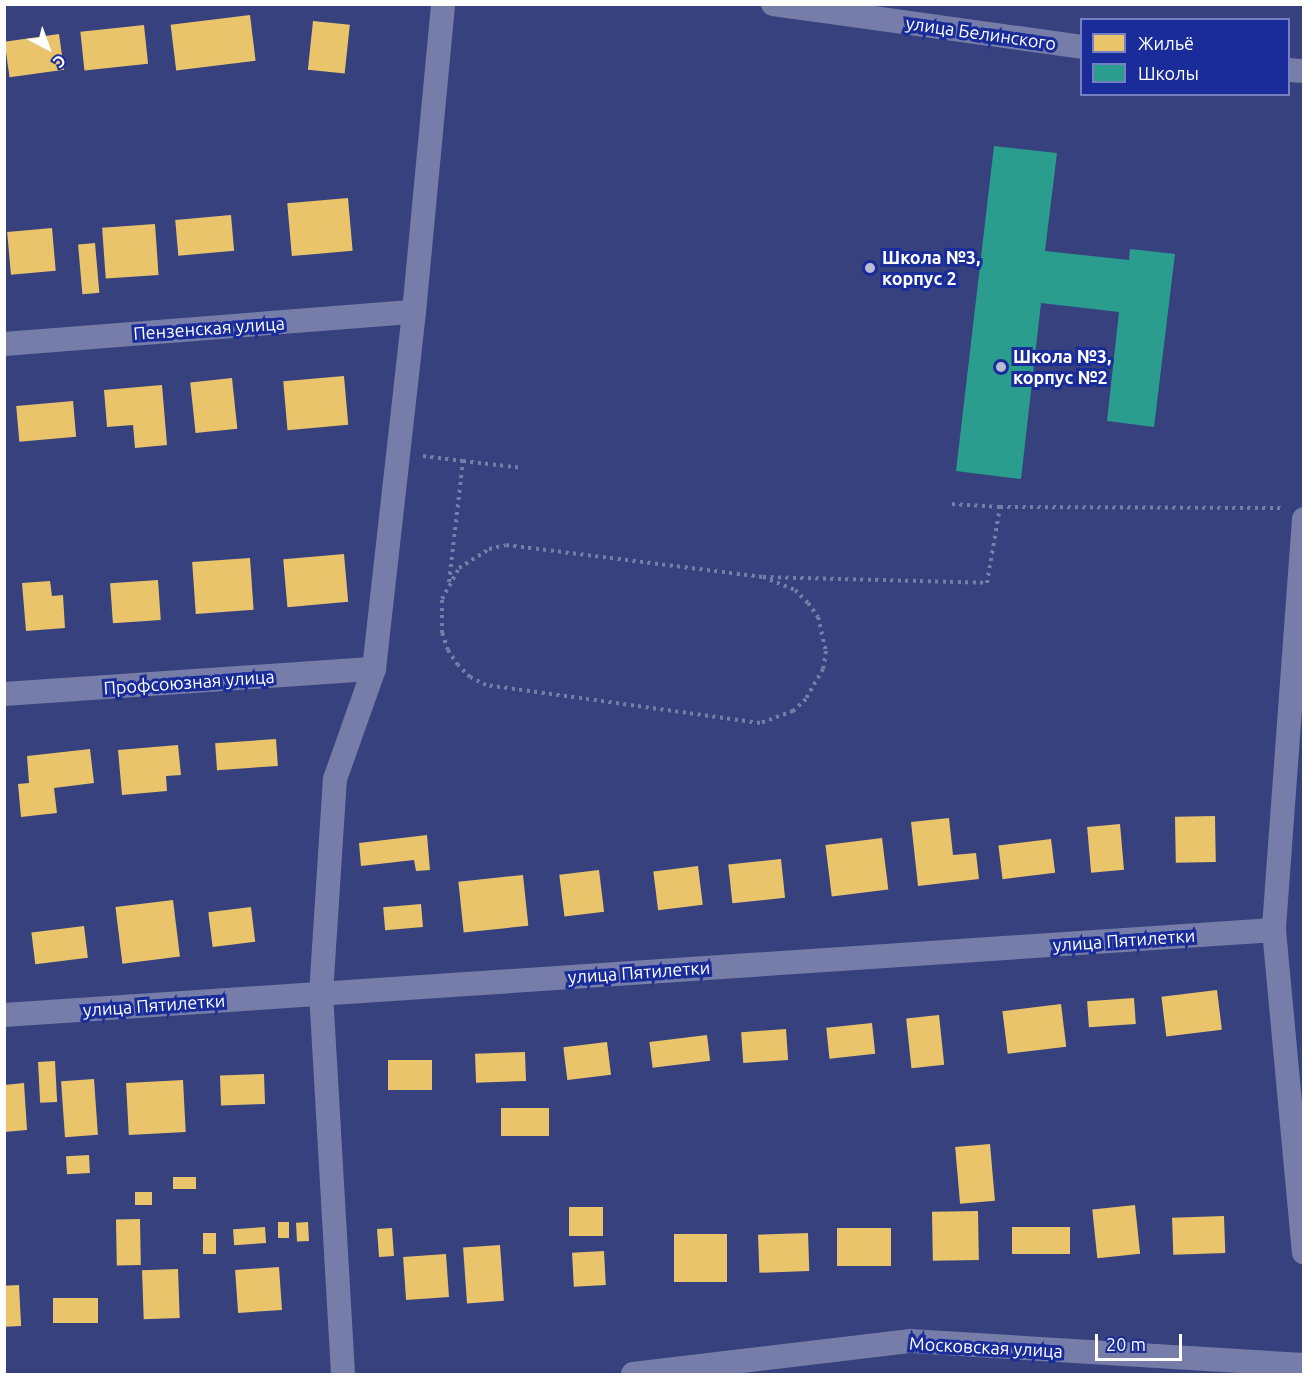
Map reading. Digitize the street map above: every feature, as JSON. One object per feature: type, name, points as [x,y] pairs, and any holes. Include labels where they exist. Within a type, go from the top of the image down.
[{"type":"street","points":[[343,1374],[321,994],[335,779],[374,669],[414,312],[443,4]]},
{"type":"street","name":"улица Белинского","points":[[772,4],[1080,47]]},
{"type":"street","name":"Пензенская улица","points":[[4,344],[414,312]]},
{"type":"street","points":[[1298,513],[1274,930],[1304,1253]]},
{"type":"street","name":"Профсоюзная улица","points":[[4,694],[374,669]]},
{"type":"street","name":"улица Пятилетки","points":[[4,1015],[1274,930]]},
{"type":"street","name":"Московская улица","points":[[633,1374],[911,1341],[1304,1365]]},
{"type":"path","points":[[423,456],[523,468]]},
{"type":"path","points":[[449,582],[463,461]]},
{"type":"path","points":[[952,504],[1298,513]]},
{"type":"path","points":[[763,577],[795,590],[808,603],[818,617],[826,651],[824,669],[817,685],[806,699],[793,711],[760,723],[486,685],[470,677],[448,650],[442,633],[440,616],[442,598],[459,568],[473,556],[506,544],[763,577],[987,583],[1000,507]]},
{"type":"building: Жильё","points":[[250,15],[256,61],[176,70],[171,25]]},
{"type":"building: Жильё","points":[[313,21],[350,25],[345,74],[308,70]]},
{"type":"building: Жильё","points":[[144,25],[148,64],[84,70],[80,32]]},
{"type":"building: Жильё","points":[[59,34],[64,70],[10,77],[5,42]]},
{"type":"building: Жильё","points":[[348,198],[353,251],[292,256],[287,203]]},
{"type":"building: Жильё","points":[[231,215],[234,251],[178,256],[175,220]]},
{"type":"building: Жильё","points":[[155,224],[159,275],[106,279],[102,228]]},
{"type":"building: Жильё","points":[[52,228],[56,271],[11,275],[7,232]]},
{"type":"building: Жильё","points":[[95,243],[99,293],[82,294],[78,244]]},
{"type":"building: Жильё","points":[[344,376],[348,425],[288,430],[283,381]]},
{"type":"building: Жильё","points":[[232,378],[237,429],[196,433],[190,382]]},
{"type":"building: Жильё","points":[[162,385],[167,445],[135,448],[133,425],[107,427],[104,390]]},
{"type":"building: Жильё","points":[[73,401],[76,437],[19,442],[16,406]]},
{"type":"building: Жильё","points":[[344,554],[348,602],[287,607],[283,559]]},
{"type":"building: Жильё","points":[[250,558],[254,610],[196,614],[192,562]]},
{"type":"building: Жильё","points":[[158,580],[161,620],[113,623],[110,583]]},
{"type":"building: Жильё","points":[[50,581],[52,596],[63,595],[65,628],[26,631],[22,583]]},
{"type":"building: Жильё","points":[[276,739],[278,766],[217,770],[215,743]]},
{"type":"building: Жильё","points":[[178,745],[181,775],[166,776],[167,791],[122,795],[118,750]]},
{"type":"building: Жильё","points":[[90,749],[94,783],[54,788],[57,813],[21,817],[18,784],[29,783],[27,756]]},
{"type":"building: Жильё","points":[[1215,816],[1216,862],[1176,863],[1175,817]]},
{"type":"building: Жильё","points":[[949,818],[953,855],[976,853],[979,879],[918,886],[911,822]]},
{"type":"building: Жильё","points":[[1120,824],[1124,870],[1091,873],[1087,827]]},
{"type":"building: Жильё","points":[[427,835],[430,870],[416,871],[414,860],[361,866],[359,843]]},
{"type":"building: Жильё","points":[[882,838],[888,890],[832,897],[825,845]]},
{"type":"building: Жильё","points":[[1051,839],[1055,873],[1003,879],[998,845]]},
{"type":"building: Жильё","points":[[781,859],[785,898],[732,903],[728,865]]},
{"type":"building: Жильё","points":[[698,866],[703,905],[658,910],[653,871]]},
{"type":"building: Жильё","points":[[599,870],[604,912],[564,917],[559,875]]},
{"type":"building: Жильё","points":[[523,875],[528,926],[464,933],[458,882]]},
{"type":"building: Жильё","points":[[173,900],[180,957],[122,964],[115,907]]},
{"type":"building: Жильё","points":[[421,904],[423,927],[385,930],[383,907]]},
{"type":"building: Жильё","points":[[251,907],[255,942],[213,947],[208,912]]},
{"type":"building: Жильё","points":[[84,926],[88,958],[35,964],[31,932]]},
{"type":"building: Жильё","points":[[1217,990],[1222,1030],[1166,1037],[1161,997]]},
{"type":"building: Жильё","points":[[1134,998],[1136,1024],[1089,1027],[1087,1001]]},
{"type":"building: Жильё","points":[[1061,1004],[1066,1047],[1008,1054],[1002,1011]]},
{"type":"building: Жильё","points":[[939,1015],[944,1065],[911,1068],[906,1018]]},
{"type":"building: Жильё","points":[[872,1023],[875,1054],[829,1059],[826,1028]]},
{"type":"building: Жильё","points":[[786,1029],[788,1060],[743,1063],[741,1032]]},
{"type":"building: Жильё","points":[[707,1035],[710,1061],[653,1068],[649,1042]]},
{"type":"building: Жильё","points":[[607,1042],[611,1075],[567,1080],[563,1047]]},
{"type":"building: Жильё","points":[[525,1052],[526,1081],[476,1083],[475,1054]]},
{"type":"building: Жильё","points":[[388,1060],[432,1060],[432,1090],[388,1090]]},
{"type":"building: Жильё","points":[[55,1061],[57,1102],[40,1103],[38,1062]]},
{"type":"building: Жильё","points":[[264,1074],[265,1104],[221,1106],[220,1076]]},
{"type":"building: Жильё","points":[[94,1079],[98,1135],[65,1137],[61,1081]]},
{"type":"building: Жильё","points":[[183,1080],[186,1132],[129,1135],[126,1083]]},
{"type":"building: Жильё","points":[[24,1083],[27,1130],[4,1132],[4,1085]]},
{"type":"building: Жильё","points":[[501,1108],[549,1108],[549,1136],[501,1136]]},
{"type":"building: Жильё","points":[[990,1144],[995,1201],[960,1204],[955,1147]]},
{"type":"building: Жильё","points":[[89,1155],[90,1173],[67,1174],[66,1156]]},
{"type":"building: Жильё","points":[[173,1177],[196,1177],[196,1189],[173,1189]]},
{"type":"building: Жильё","points":[[135,1192],[152,1192],[152,1205],[135,1205]]},
{"type":"building: Жильё","points":[[1135,1205],[1140,1254],[1097,1258],[1092,1209]]},
{"type":"building: Жильё","points":[[569,1207],[603,1207],[603,1236],[569,1236]]},
{"type":"building: Жильё","points":[[978,1211],[979,1260],[933,1261],[932,1212]]},
{"type":"building: Жильё","points":[[1224,1216],[1225,1253],[1173,1255],[1172,1218]]},
{"type":"building: Жильё","points":[[116,1219],[140,1219],[141,1265],[117,1265]]},
{"type":"building: Жильё","points":[[278,1222],[289,1222],[289,1238],[278,1238]]},
{"type":"building: Жильё","points":[[308,1222],[309,1241],[297,1242],[296,1223]]},
{"type":"building: Жильё","points":[[265,1227],[266,1243],[234,1245],[233,1229]]},
{"type":"building: Жильё","points":[[1012,1227],[1070,1227],[1070,1254],[1012,1254]]},
{"type":"building: Жильё","points":[[392,1228],[394,1256],[379,1257],[377,1229]]},
{"type":"building: Жильё","points":[[837,1228],[891,1228],[891,1266],[837,1266]]},
{"type":"building: Жильё","points":[[203,1233],[216,1233],[216,1254],[203,1254]]},
{"type":"building: Жильё","points":[[808,1233],[809,1271],[759,1273],[758,1235]]},
{"type":"building: Жильё","points":[[674,1234],[727,1234],[727,1282],[674,1282]]},
{"type":"building: Жильё","points":[[500,1245],[504,1301],[467,1303],[463,1248]]},
{"type":"building: Жильё","points":[[604,1251],[606,1285],[574,1287],[572,1253]]},
{"type":"building: Жильё","points":[[446,1254],[449,1297],[406,1300],[403,1257]]},
{"type":"building: Жильё","points":[[279,1267],[282,1310],[238,1313],[235,1270]]},
{"type":"building: Жильё","points":[[178,1269],[180,1318],[144,1319],[142,1270]]},
{"type":"building: Жильё","points":[[19,1285],[21,1326],[6,1327],[4,1286]]},
{"type":"building: Жильё","points":[[53,1298],[98,1298],[98,1323],[53,1323]]},
{"type":"building: Школы","name":"Школа №3, корпус №2","points":[[994,146],[1057,153],[1045,251],[1129,260],[1130,249],[1175,254],[1154,427],[1107,421],[1119,312],[1041,303],[1021,479],[956,471]]},
{"type":"place","name":"Школа №3, корпус 2","points":[[870,268]]},
{"type":"place","name":"Школа №3, корпус №2","points":[[1001,367]]}]
